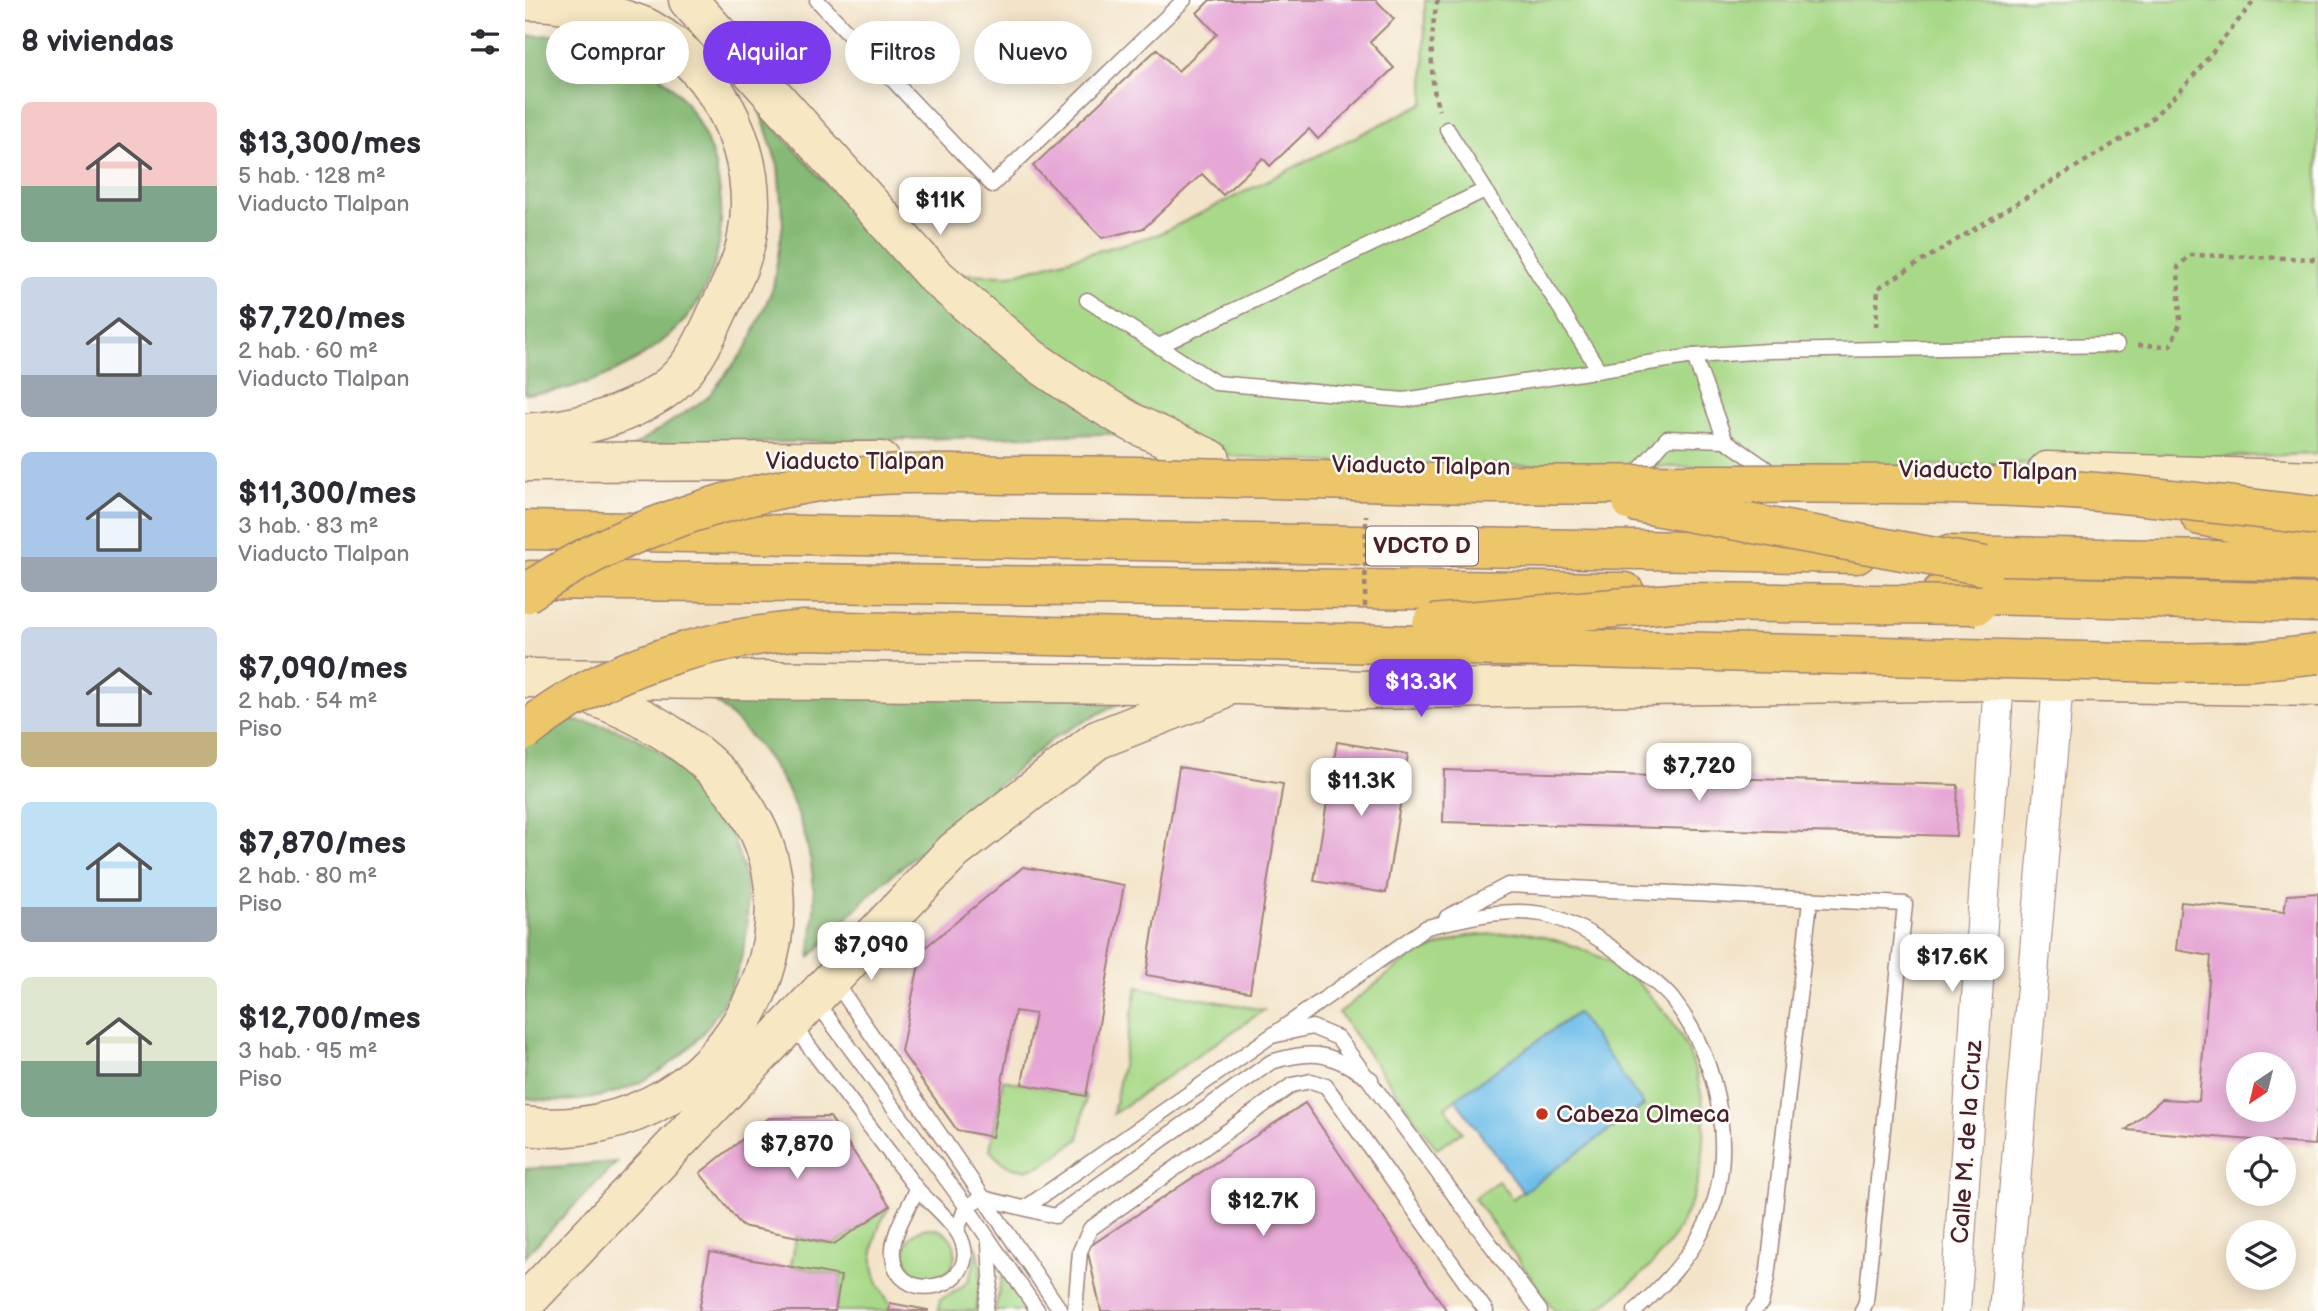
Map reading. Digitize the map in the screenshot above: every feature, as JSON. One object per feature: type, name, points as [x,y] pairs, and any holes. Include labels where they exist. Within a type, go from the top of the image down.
[{"type":"highway","points":[[2052,471],[2164,507],[2318,540]]},
{"type":"highway","points":[[525,594],[594,552],[641,532],[740,501],[832,480],[897,475],[1116,475],[1540,485],[1756,483],[2044,489],[2161,498],[2318,516]]},
{"type":"highway","points":[[1540,485],[1985,566],[2318,573]]},
{"type":"highway","name":"VDCTO D","points":[[525,530],[2318,562]]},
{"type":"highway","name":"VDCTO D","points":[[525,580],[1435,592],[2009,594],[2318,603]]},
{"type":"highway","points":[[1287,639],[1683,602],[2318,610]]},
{"type":"highway","points":[[525,731],[566,702],[621,673],[688,649],[757,634],[804,630],[1287,639],[1766,655],[2169,663],[2252,661],[2318,654]]},
{"type":"main road","points":[[688,0],[934,275],[1031,358],[1081,392],[1133,423],[1210,459]]},
{"type":"main road","points":[[525,1],[601,6],[649,29],[691,62],[718,95],[739,131],[748,185],[748,237],[732,282],[695,359],[662,391],[623,412],[565,431],[525,433]]},
{"type":"main road","name":"Viaducto Tlalpan","points":[[525,462],[1210,459],[1340,466],[2052,471],[2318,480]]},
{"type":"main road","points":[[525,678],[1239,685],[1363,690],[1999,681],[2318,687]]},
{"type":"main road","points":[[525,678],[598,697],[634,713],[698,756],[726,782],[755,824],[769,860],[775,898],[770,957],[759,985],[730,1037],[690,1080],[669,1096],[621,1118],[569,1128],[525,1126]]},
{"type":"main road","points":[[525,1303],[954,851],[1097,740],[1239,685]]},
{"type":"street","name":"Calle M. de la Cruz","points":[[1955,1311],[1999,681]]},
{"type":"street","name":"Calle M. de la Cruz","points":[[2004,1311],[2058,684]]},
{"type":"lane","points":[[817,0],[992,185],[1184,0]]},
{"type":"lane","points":[[1447,129],[1599,370]]},
{"type":"lane","points":[[1159,346],[1485,190]]},
{"type":"lane","points":[[1087,300],[1216,383],[1404,400],[1694,356],[1875,349],[2117,345]]},
{"type":"lane","points":[[1694,356],[1725,440]]},
{"type":"lane","points":[[1641,468],[1667,438],[1725,440],[1767,469]]},
{"type":"lane","points":[[1025,1208],[1264,1038],[1427,927],[1509,885],[1905,904],[1862,1311]]},
{"type":"lane","points":[[1754,1311],[1761,1303],[1767,1278],[1810,901]]},
{"type":"lane","points":[[1427,927],[1490,913],[1543,914],[1611,945],[1673,999],[1702,1051],[1721,1111],[1720,1181],[1703,1230],[1664,1285],[1636,1311]]},
{"type":"lane","points":[[813,1000],[917,1189],[957,1231],[964,1258],[955,1276],[941,1286],[930,1288],[913,1285],[897,1269],[893,1250],[917,1189]]},
{"type":"lane","points":[[813,1000],[983,1198],[1061,1311]]},
{"type":"lane","points":[[813,1000],[966,1206],[1038,1311]]},
{"type":"lane","points":[[1264,1038],[1312,1027],[1338,1038],[1371,1079],[1540,1311]]},
{"type":"lane","points":[[957,1231],[966,1206],[983,1198],[1055,1216],[1271,1062],[1303,1053],[1337,1058],[1371,1079]]},
{"type":"lane","points":[[1075,1311],[1080,1251],[1090,1229],[1292,1085],[1311,1081],[1326,1086],[1486,1311]]},
{"type":"lane","points":[[985,1311],[991,1278],[989,1241]]},
{"type":"path","points":[[1438,0],[1434,14],[1433,68],[1437,104],[1447,129]]},
{"type":"path","points":[[1875,349],[1878,288],[2146,124],[2185,86],[2255,0]]},
{"type":"path","points":[[2117,345],[2169,346],[2180,324],[2178,267],[2190,255],[2318,259]]},
{"type":"path","points":[[1364,614],[1366,508]]},
{"type":"green space","points":[[1425,0],[2318,0],[2318,454],[1909,467],[1767,468],[1340,463],[1212,455],[936,274],[1011,275],[1159,234],[1424,103]]},
{"type":"green space","points":[[525,36],[546,36],[546,84],[669,84],[688,106],[704,135],[715,168],[721,202],[720,236],[713,269],[699,300],[678,327],[645,354],[607,375],[567,388],[525,394]]},
{"type":"green space","points":[[760,111],[902,267],[1139,433],[634,446],[707,398],[747,347],[773,288],[783,224],[778,166]]},
{"type":"green space","points":[[687,679],[1132,696],[1055,737],[872,892],[810,957],[814,900],[810,858],[791,798],[758,745],[737,722]]},
{"type":"green space","points":[[525,719],[579,721],[620,730],[669,759],[686,773],[726,825],[745,882],[745,940],[727,995],[694,1042],[648,1078],[591,1098],[525,1098]]},
{"type":"green space","points":[[1524,932],[1591,953],[1616,965],[1635,979],[1679,1033],[1695,1070],[1703,1109],[1703,1149],[1696,1188],[1680,1225],[1657,1258],[1611,1300],[1593,1311],[1555,1311],[1474,1198],[1498,1181],[1512,1199],[1644,1106],[1577,1013],[1445,1107],[1462,1132],[1437,1149],[1339,1013],[1413,955],[1467,936]]},
{"type":"green space","points":[[1137,987],[1264,1010],[1113,1114]]},
{"type":"green space","points":[[1003,1080],[1086,1096],[1079,1139],[1035,1167],[1013,1168],[1002,1162],[990,1150]]},
{"type":"green space","points":[[617,1162],[525,1256],[525,1169]]},
{"type":"green space","points":[[890,1206],[878,1231],[873,1255],[873,1267],[882,1291],[890,1303],[889,1311],[835,1311],[841,1276],[791,1266],[796,1237],[834,1244]]},
{"type":"green space","points":[[930,1228],[948,1235],[955,1253],[948,1271],[930,1278],[912,1271],[905,1253],[912,1235]]},
{"type":"green space","points":[[976,1245],[981,1270],[976,1311],[938,1311],[940,1299],[958,1290],[969,1280]]},
{"type":"green space","points":[[1002,1275],[1028,1311],[995,1311]]},
{"type":"water","points":[[1577,1013],[1644,1105],[1523,1192],[1455,1099]]},
{"type":"building","points":[[1210,0],[1376,0],[1394,19],[1370,42],[1394,68],[1318,139],[1309,129],[1270,166],[1263,158],[1223,195],[1202,174],[1144,228],[1102,238],[1033,166],[1157,49],[1178,71],[1217,34],[1197,13]]},
{"type":"building","points":[[1337,742],[1408,754],[1386,893],[1314,881]]},
{"type":"building","points":[[1179,767],[1283,784],[1250,992],[1146,975]]},
{"type":"building","points":[[1444,770],[1958,785],[1956,836],[1443,822]]},
{"type":"building","points":[[1023,867],[1124,885],[1086,1096],[1022,1084],[1035,1014],[1015,1011],[992,1137],[957,1130],[901,1051],[922,950]]},
{"type":"building","points":[[2318,893],[2318,1107],[2314,1145],[2296,1144],[2296,1136],[2226,1138],[2126,1130],[2162,1099],[2199,1101],[2211,956],[2176,950],[2181,902],[2284,912],[2287,895]]},
{"type":"building","points":[[1305,1103],[1447,1311],[1101,1311],[1087,1248]]},
{"type":"building","points":[[830,1117],[890,1206],[834,1244],[742,1226],[700,1173],[769,1118]]},
{"type":"building","points":[[710,1252],[841,1276],[835,1311],[699,1311]]},
{"type":"building","points":[[890,1303],[928,1310],[928,1311],[889,1311]]},
{"type":"place","name":"Cabeza Olmeca","points":[[1542,1114]]}]
